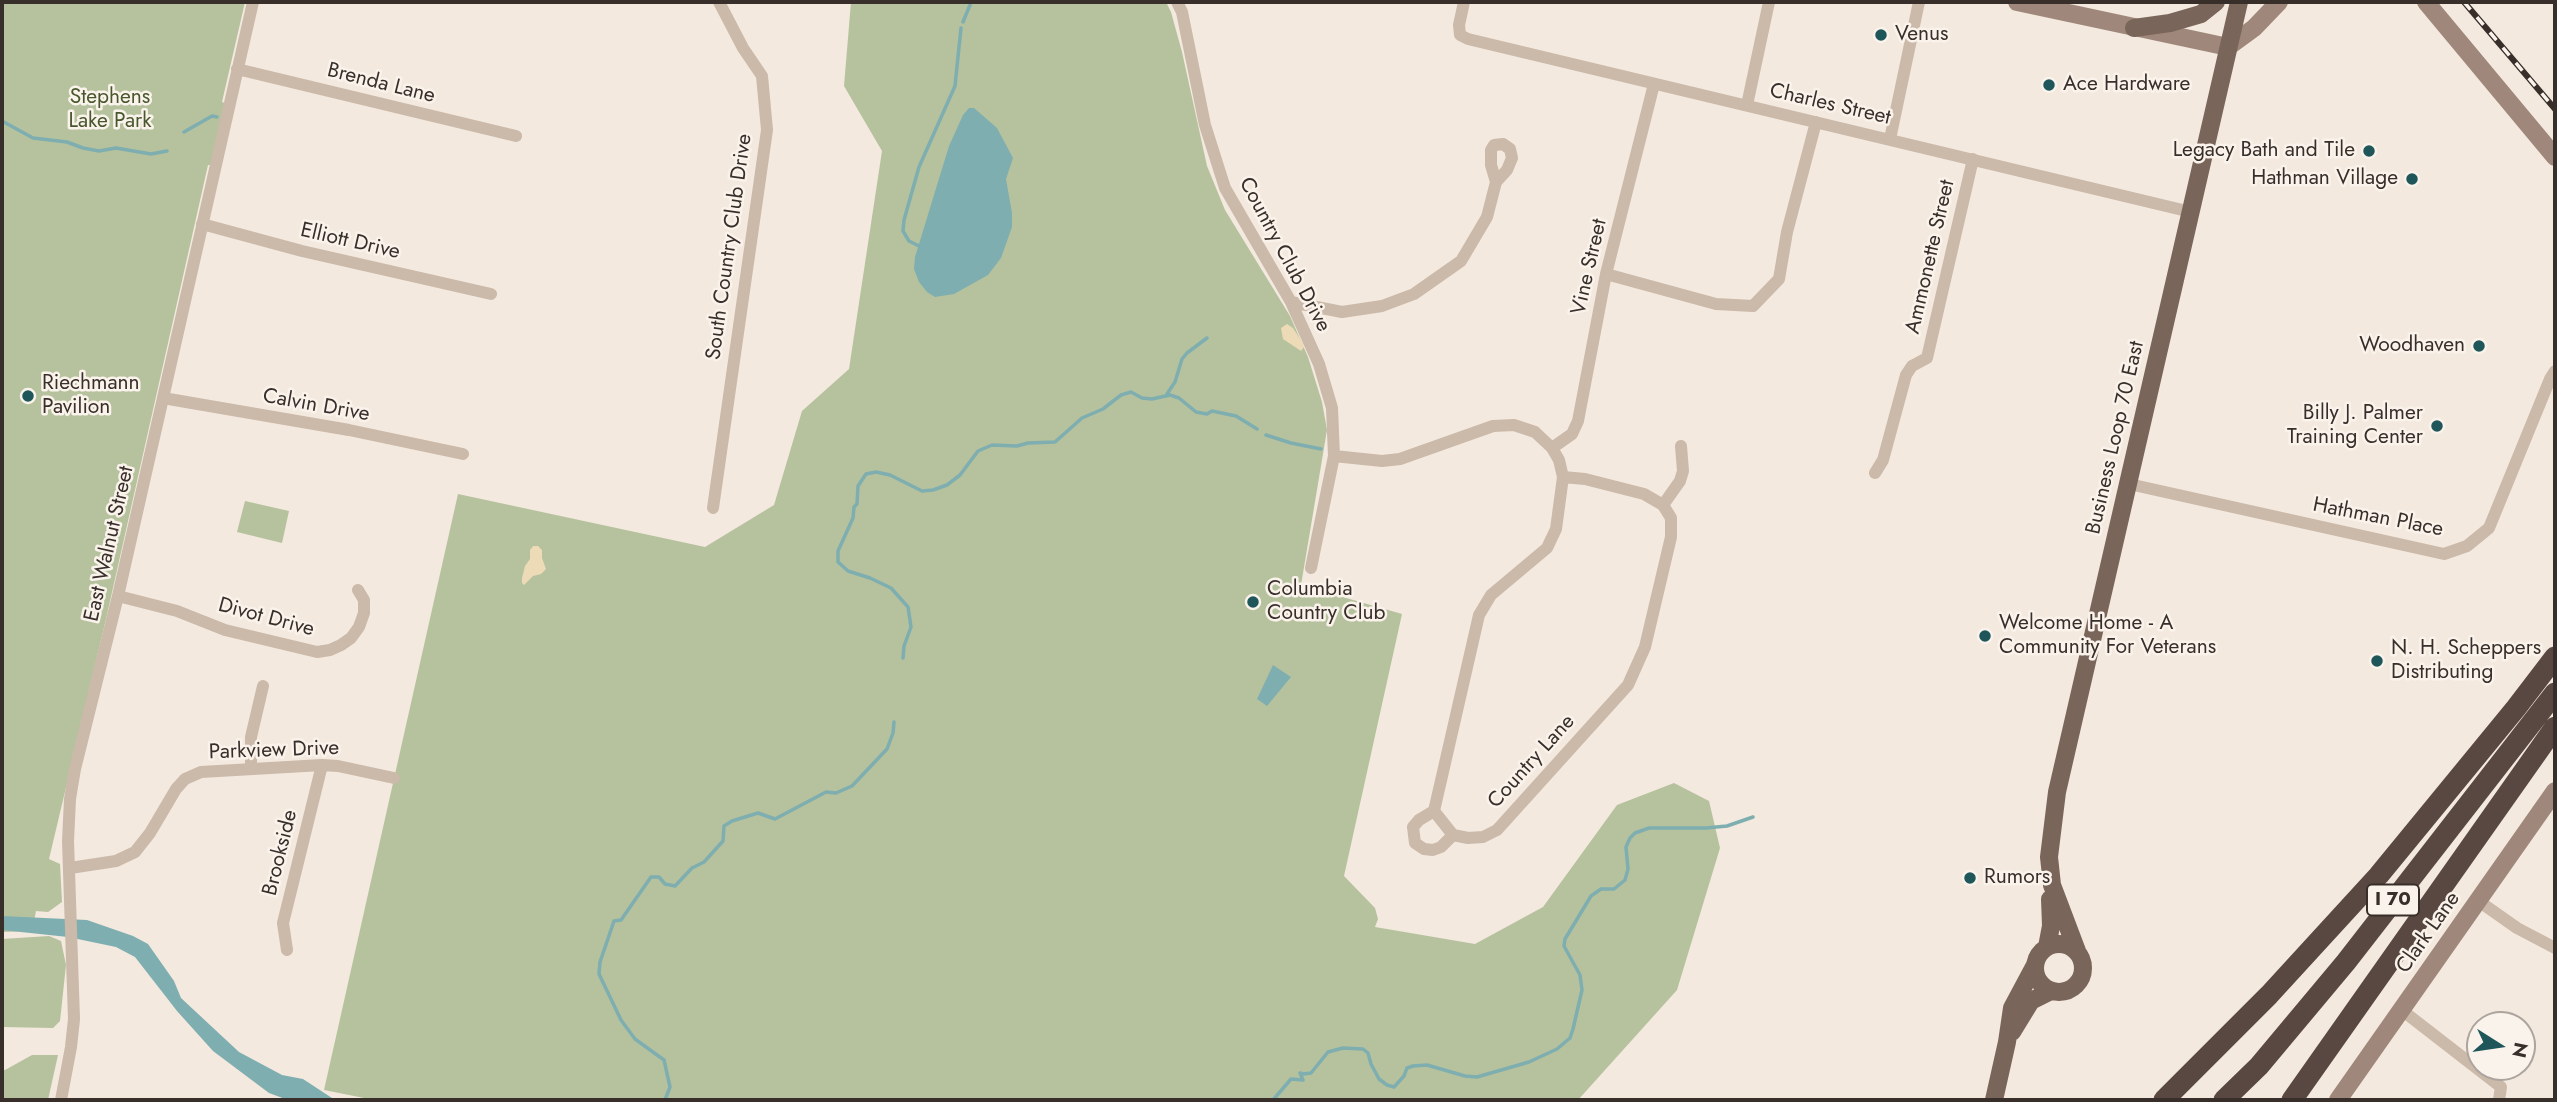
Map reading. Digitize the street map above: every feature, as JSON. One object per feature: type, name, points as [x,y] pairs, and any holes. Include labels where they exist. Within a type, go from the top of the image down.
[{"type":"highway","name":"I 70","points":[[2164,1100],[2269,995],[2379,875],[2555,657]]},
{"type":"highway","name":"I 70","points":[[2224,1100],[2259,1066],[2346,962],[2555,693]]},
{"type":"highway","points":[[2292,1100],[2555,726]]},
{"type":"main road","points":[[2017,2],[2228,47],[2254,28],[2279,2]]},
{"type":"main road","points":[[2134,28],[2170,23],[2201,14],[2216,2]]},
{"type":"main road","name":"Business Loop 70 East","points":[[2046,947],[2052,926],[2049,857],[2057,792],[2239,2]]},
{"type":"main road","points":[[2426,2],[2555,157]]},
{"type":"main road","name":"Clark Lane","points":[[2338,1100],[2480,902],[2555,791]]},
{"type":"main road","name":"Business Loop 70 East","points":[[2052,885],[2077,951]]},
{"type":"main road","points":[[1994,1100],[2012,1008],[2039,955],[2046,947],[2057,943],[2068,945],[2077,951],[2083,960],[2084,971],[2080,982],[2062,993],[2051,991],[2042,985],[2036,976],[2035,965]]},
{"type":"main road","points":[[2007,1042],[2031,1001],[2051,991]]},
{"type":"street","name":"East Walnut Street","points":[[61,1100],[74,1019],[74,947],[68,842],[70,799],[75,769],[118,596],[253,2]]},
{"type":"street","name":"South Country Club Drive","points":[[712,508],[767,130],[762,76],[743,48],[719,2]]},
{"type":"street","name":"Country Club Drive","points":[[1177,2],[1182,12],[1205,125],[1225,188],[1291,302],[1319,364],[1332,408],[1334,456],[1311,568]]},
{"type":"street","name":"Charles Street","points":[[1464,2],[1459,25],[1460,35],[1468,39],[2191,212]]},
{"type":"street","points":[[1747,105],[1769,2]]},
{"type":"street","points":[[1890,139],[1919,2]]},
{"type":"street","name":"Brenda Lane","points":[[237,69],[516,136]]},
{"type":"street","name":"Vine Street","points":[[1552,449],[1572,434],[1578,421],[1606,274],[1654,84]]},
{"type":"street","points":[[1606,274],[1716,304],[1753,306],[1779,279],[1787,232],[1816,122]]},
{"type":"street","name":"Ammonette Street","points":[[1875,473],[1884,460],[1906,375],[1912,366],[1927,358],[1973,159]]},
{"type":"street","points":[[1291,302],[1342,312],[1382,306],[1414,294],[1461,261],[1487,218],[1496,182]]},
{"type":"street","name":"Elliott Drive","points":[[202,223],[302,251],[491,295]]},
{"type":"street","name":"Hathman Place","points":[[2129,484],[2444,554],[2467,546],[2489,528],[2555,371]]},
{"type":"street","name":"Calvin Drive","points":[[163,398],[349,430],[463,454]]},
{"type":"street","points":[[1334,456],[1382,461],[1400,459],[1493,426],[1514,425],[1535,432],[1559,460],[1563,477],[1556,529],[1547,548],[1491,595],[1479,615],[1434,811],[1413,827],[1415,843],[1424,849],[1441,847],[1453,835],[1434,811]]},
{"type":"street","points":[[1563,477],[1585,479],[1644,494],[1663,505],[1680,481],[1683,471],[1681,446]]},
{"type":"street","name":"Country Lane","points":[[1453,835],[1483,837],[1497,830],[1628,685],[1645,647],[1671,537],[1671,518],[1663,505]]},
{"type":"street","name":"Divot Drive","points":[[118,596],[177,611],[225,631],[317,652],[341,645],[351,638],[359,627],[364,613],[364,600],[358,590]]},
{"type":"street","points":[[250,769],[251,737],[262,686]]},
{"type":"street","name":"Parkview Drive","points":[[70,868],[116,861],[135,852],[143,844],[176,789],[185,779],[201,772],[322,765],[394,778]]},
{"type":"street","name":"Brookside","points":[[287,950],[283,923],[322,765]]},
{"type":"street","points":[[2480,902],[2517,928],[2555,948]]},
{"type":"street","points":[[2403,1010],[2501,1087],[2499,1100]]},
{"type":"green space","name":"Stephens Lake Park","points":[[2,2],[245,2],[211,165],[208,165],[49,859],[60,864],[62,902],[48,912],[36,911],[32,931],[2,932]]},
{"type":"green space","name":"Columbia Country Club","points":[[851,2],[1166,2],[1182,52],[1207,166],[1225,210],[1290,316],[1308,357],[1322,402],[1327,430],[1301,585],[1402,614],[1344,876],[1375,908],[1378,919],[1375,927],[1475,944],[1543,907],[1617,805],[1674,783],[1709,801],[1720,848],[1677,990],[1578,1100],[374,1100],[324,1090],[458,494],[705,547],[774,505],[802,411],[849,369],[882,151],[844,86]]},
{"type":"green space","points":[[245,501],[289,511],[282,543],[237,532]]},
{"type":"green space","points":[[49,936],[61,941],[66,965],[60,1021],[53,1028],[2,1027],[2,939]]},
{"type":"green space","points":[[32,1055],[58,1055],[48,1100],[2,1100],[2,1069],[5,1070]]},
{"type":"sand","points":[[1287,324],[1302,342],[1304,347],[1301,351],[1283,339],[1281,328]]},
{"type":"sand","points":[[533,546],[542,550],[546,569],[524,585],[522,578]]},
{"type":"water","points":[[969,108],[974,108],[997,128],[1013,158],[1006,179],[1012,227],[1001,258],[988,275],[954,294],[935,297],[919,282],[914,269],[915,257],[949,146]]},
{"type":"water","points":[[1273,665],[1291,677],[1267,706],[1257,699]]},
{"type":"water","points":[[2,916],[87,920],[148,944],[174,981],[181,998],[239,1052],[282,1075],[303,1079],[335,1100],[288,1100],[269,1093],[213,1051],[177,1011],[135,957],[116,947],[68,937],[2,930]]},
{"type":"waterway","points":[[963,22],[970,5]]},
{"type":"waterway","points":[[921,247],[909,241],[903,231],[904,220],[919,167],[955,86],[961,28]]},
{"type":"waterway","points":[[184,132],[212,116],[217,117]]},
{"type":"waterway","points":[[2,121],[33,138],[67,142],[99,151],[116,148],[151,154],[167,151]]},
{"type":"waterway","points":[[1167,394],[1175,382],[1182,359],[1207,338]]},
{"type":"waterway","points":[[903,658],[911,627],[908,607],[891,588],[848,571],[838,562],[838,551],[857,504],[858,486],[866,474],[876,472],[890,475],[922,491],[933,490],[947,485],[960,475],[978,451],[992,445],[1017,446],[1055,442],[1082,418],[1131,392],[1142,398],[1152,399],[1170,395],[1179,398],[1196,412],[1207,414],[1212,411],[1236,416],[1257,429]]},
{"type":"waterway","points":[[1266,435],[1321,449]]},
{"type":"waterway","points":[[665,1100],[670,1087],[664,1060],[635,1039],[621,1020],[599,974],[600,962],[614,921],[621,920],[651,877],[659,877],[665,884],[675,886],[692,868],[704,862],[723,841],[724,826],[732,821],[758,813],[775,819],[826,792],[836,793],[852,786],[887,749],[894,722]]},
{"type":"waterway","points":[[1273,1100],[1291,1079],[1303,1080],[1300,1073],[1311,1073],[1328,1052],[1343,1048],[1363,1049],[1368,1053],[1379,1079],[1394,1087],[1407,1068],[1413,1066],[1427,1065],[1477,1077],[1529,1062],[1557,1049],[1570,1038],[1582,990],[1580,975],[1564,946],[1565,939],[1591,896],[1601,889],[1614,889],[1625,880],[1628,869],[1626,847],[1630,838],[1649,828],[1727,826],[1753,817]]},
{"type":"railway","points":[[2464,2],[2555,109]]},
{"type":"place","name":"Venus","points":[[1881,35]]},
{"type":"place","name":"Ace Hardware","points":[[2049,85]]},
{"type":"place","name":"Legacy Bath and Tile","points":[[2369,151]]},
{"type":"place","name":"Hathman Village","points":[[2412,179]]},
{"type":"place","name":"Woodhaven","points":[[2479,346]]},
{"type":"place","name":"Riechmann Pavilion","points":[[28,396]]},
{"type":"place","name":"Billy J. Palmer Training Center","points":[[2437,426]]},
{"type":"place","name":"Columbia Country Club","points":[[1253,602]]},
{"type":"place","name":"Welcome Home - A Community For Veterans","points":[[1985,636]]},
{"type":"place","name":"N. H. Scheppers Distributing","points":[[2377,661]]},
{"type":"place","name":"Rumors","points":[[1970,878]]}]
